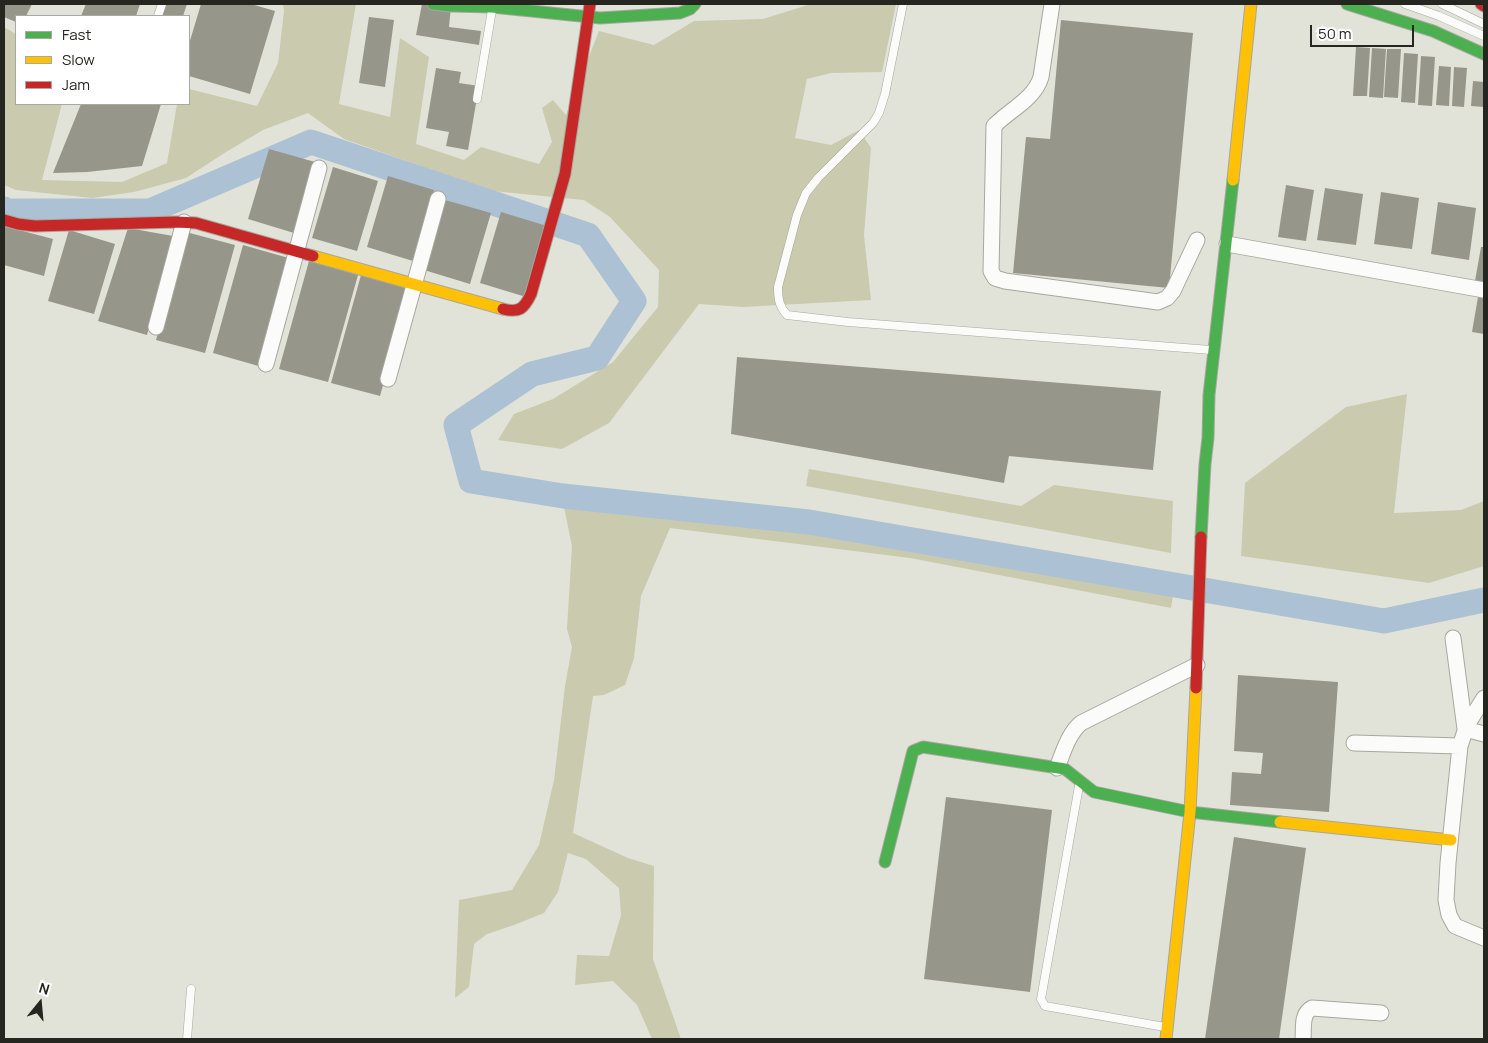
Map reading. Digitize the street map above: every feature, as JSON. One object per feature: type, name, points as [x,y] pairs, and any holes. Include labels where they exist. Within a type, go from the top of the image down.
[{"type":"main road","points":[[434,4],[492,7],[600,18],[680,13],[690,9],[695,4]]},
{"type":"main road","points":[[4,220],[35,226],[196,223],[511,311],[518,311],[524,308],[530,294],[565,174],[590,4]]},
{"type":"main road","points":[[1166,1039],[1190,812],[1199,634],[1202,518],[1210,395],[1227,244],[1250,4]]},
{"type":"main road","points":[[1347,4],[1433,31],[1484,54]]},
{"type":"main road","points":[[1480,4],[1484,6]]},
{"type":"main road","points":[[885,862],[914,752],[916,749],[923,747],[1065,769],[1073,773],[1088,789],[1094,792],[1190,812],[1451,840]]},
{"type":"street","points":[[1052,4],[1038,86],[1030,96],[994,126],[991,271],[996,278],[1005,281],[1158,302],[1167,298],[1173,291],[1197,240]]},
{"type":"street","points":[[266,364],[319,168]]},
{"type":"street","points":[[388,379],[438,199]]},
{"type":"street","points":[[156,327],[184,222]]},
{"type":"street","points":[[1227,244],[1484,290]]},
{"type":"street","points":[[1453,638],[1465,729]]},
{"type":"street","points":[[1057,768],[1070,737],[1075,728],[1081,723],[1197,665]]},
{"type":"street","points":[[1484,698],[1465,729],[1460,746],[1446,900],[1449,915],[1455,926],[1484,938]]},
{"type":"street","points":[[1465,729],[1484,734]]},
{"type":"street","points":[[1354,743],[1460,746]]},
{"type":"street","points":[[1303,1039],[1304,1016],[1307,1010],[1312,1008],[1381,1013]]},
{"type":"lane","points":[[903,4],[885,94],[879,112],[864,134],[818,178],[806,193],[797,215],[778,287],[780,308],[786,315],[848,322],[1214,350]]},
{"type":"lane","points":[[1405,4],[1439,16],[1484,36]]},
{"type":"lane","points":[[1442,4],[1484,24]]},
{"type":"lane","points":[[477,99],[492,7]]},
{"type":"lane","points":[[1080,780],[1041,998],[1046,1006],[1167,1027]]},
{"type":"lane","points":[[187,1039],[191,989]]},
{"type":"green space","points":[[283,4],[356,4],[339,104],[390,117],[400,38],[429,57],[416,144],[464,160],[481,147],[539,164],[552,142],[542,108],[553,100],[566,115],[599,31],[654,45],[694,21],[763,19],[811,4],[896,4],[882,72],[831,73],[807,79],[795,138],[831,145],[859,130],[871,148],[864,235],[871,300],[743,307],[699,304],[609,423],[562,449],[498,440],[514,414],[553,399],[613,362],[658,307],[659,270],[610,217],[584,200],[492,191],[344,139],[308,113],[263,130],[186,178],[134,192],[92,198],[16,190],[4,185],[4,27],[15,33],[15,105],[62,105],[42,180],[122,182],[167,163],[177,105],[190,105],[190,89],[257,106],[278,63],[284,11]]},
{"type":"green space","points":[[1407,394],[1394,513],[1461,510],[1484,501],[1484,566],[1429,583],[1241,556],[1245,483],[1346,407]]},
{"type":"green space","points":[[809,469],[1021,506],[1054,485],[1173,501],[1171,553],[806,486]]},
{"type":"green space","points":[[564,507],[648,512],[855,535],[1173,596],[1171,608],[910,558],[670,528],[641,596],[634,658],[625,685],[604,695],[593,696],[573,833],[628,858],[654,866],[653,959],[681,1039],[652,1039],[637,1005],[613,981],[575,985],[577,955],[609,956],[621,915],[619,888],[586,859],[568,853],[558,892],[544,913],[487,934],[474,944],[469,987],[455,998],[459,900],[512,890],[539,845],[554,780],[565,686],[572,647],[567,629],[572,546]]},
{"type":"building","points":[[4,4],[32,4],[26,15],[15,15],[15,22],[4,17]]},
{"type":"building","points":[[86,4],[140,4],[136,15],[81,15]]},
{"type":"building","points":[[165,4],[187,4],[183,15],[162,15]]},
{"type":"building","points":[[201,4],[251,4],[275,11],[250,94],[190,76],[190,41]]},
{"type":"building","points":[[422,4],[451,6],[449,27],[481,31],[479,45],[416,35]]},
{"type":"building","points":[[369,17],[394,20],[385,87],[359,83]]},
{"type":"building","points":[[1061,20],[1193,33],[1169,288],[1013,273],[1026,137],[1050,139]]},
{"type":"building","points":[[1356,47],[1370,48],[1367,96],[1353,96]]},
{"type":"building","points":[[1372,48],[1386,49],[1383,98],[1369,97]]},
{"type":"building","points":[[1387,49],[1401,49],[1398,98],[1384,97]]},
{"type":"building","points":[[1404,53],[1418,54],[1415,103],[1401,102]]},
{"type":"building","points":[[1421,56],[1435,57],[1432,106],[1418,105]]},
{"type":"building","points":[[1439,66],[1451,67],[1449,106],[1436,105]]},
{"type":"building","points":[[1454,67],[1467,68],[1464,107],[1452,106]]},
{"type":"building","points":[[436,68],[461,72],[459,83],[479,86],[468,150],[446,146],[449,132],[426,128]]},
{"type":"building","points":[[1473,81],[1484,82],[1484,107],[1471,106]]},
{"type":"building","points":[[81,105],[161,105],[142,166],[87,172],[53,173]]},
{"type":"building","points":[[269,149],[315,162],[294,233],[248,219]]},
{"type":"building","points":[[333,167],[378,181],[357,251],[312,238]]},
{"type":"building","points":[[388,176],[434,190],[413,261],[367,247]]},
{"type":"building","points":[[1286,185],[1314,190],[1306,241],[1278,237]]},
{"type":"building","points":[[1325,188],[1363,194],[1356,245],[1317,240]]},
{"type":"building","points":[[1381,192],[1419,198],[1412,249],[1374,244]]},
{"type":"building","points":[[445,200],[491,213],[470,284],[424,270]]},
{"type":"building","points":[[1438,202],[1476,208],[1469,260],[1431,254]]},
{"type":"building","points":[[501,212],[547,226],[526,297],[480,283]]},
{"type":"building","points":[[4,226],[53,239],[44,276],[4,265]]},
{"type":"building","points":[[128,228],[173,236],[147,335],[98,321]]},
{"type":"building","points":[[69,230],[115,244],[94,314],[48,301]]},
{"type":"building","points":[[186,232],[235,245],[205,353],[156,340]]},
{"type":"building","points":[[243,245],[292,259],[262,367],[213,353]]},
{"type":"building","points":[[1481,247],[1484,247],[1484,283],[1475,281]]},
{"type":"building","points":[[309,261],[358,275],[328,382],[279,369]]},
{"type":"building","points":[[361,275],[410,288],[380,396],[331,383]]},
{"type":"building","points":[[1478,297],[1484,298],[1484,334],[1472,332]]},
{"type":"building","points":[[737,357],[1161,391],[1153,470],[1009,456],[1004,483],[731,434]]},
{"type":"building","points":[[1238,675],[1338,682],[1329,812],[1230,805],[1232,772],[1261,774],[1263,753],[1234,751]]},
{"type":"building","points":[[946,797],[1052,810],[1030,992],[924,979]]},
{"type":"building","points":[[1234,837],[1306,848],[1279,1039],[1205,1039]]},
{"type":"waterway","points":[[4,209],[7,211],[150,211],[311,142],[588,235],[634,301],[597,358],[532,374],[456,425],[471,481],[563,496],[809,522],[1384,621],[1484,600]]},
{"type":"traffic: fast","points":[[433,4],[492,7],[600,18],[680,13],[690,9],[695,4]]},
{"type":"traffic: fast","points":[[1347,4],[1433,31],[1484,54]]},
{"type":"traffic: fast","points":[[1201,537],[1209,395],[1233,180]]},
{"type":"traffic: fast","points":[[885,862],[913,751],[923,747],[1065,769],[1094,792],[1190,812],[1280,822]]},
{"type":"traffic: slow","points":[[1233,180],[1251,4]]},
{"type":"traffic: slow","points":[[313,256],[503,309]]},
{"type":"traffic: slow","points":[[1166,1039],[1190,812],[1196,688]]},
{"type":"traffic: slow","points":[[1280,822],[1451,840]]},
{"type":"traffic: jam","points":[[503,309],[520,309],[531,294],[565,174],[590,4]]},
{"type":"traffic: jam","points":[[4,220],[35,226],[196,223],[313,256]]},
{"type":"traffic: jam","points":[[1196,688],[1201,537]]}]
